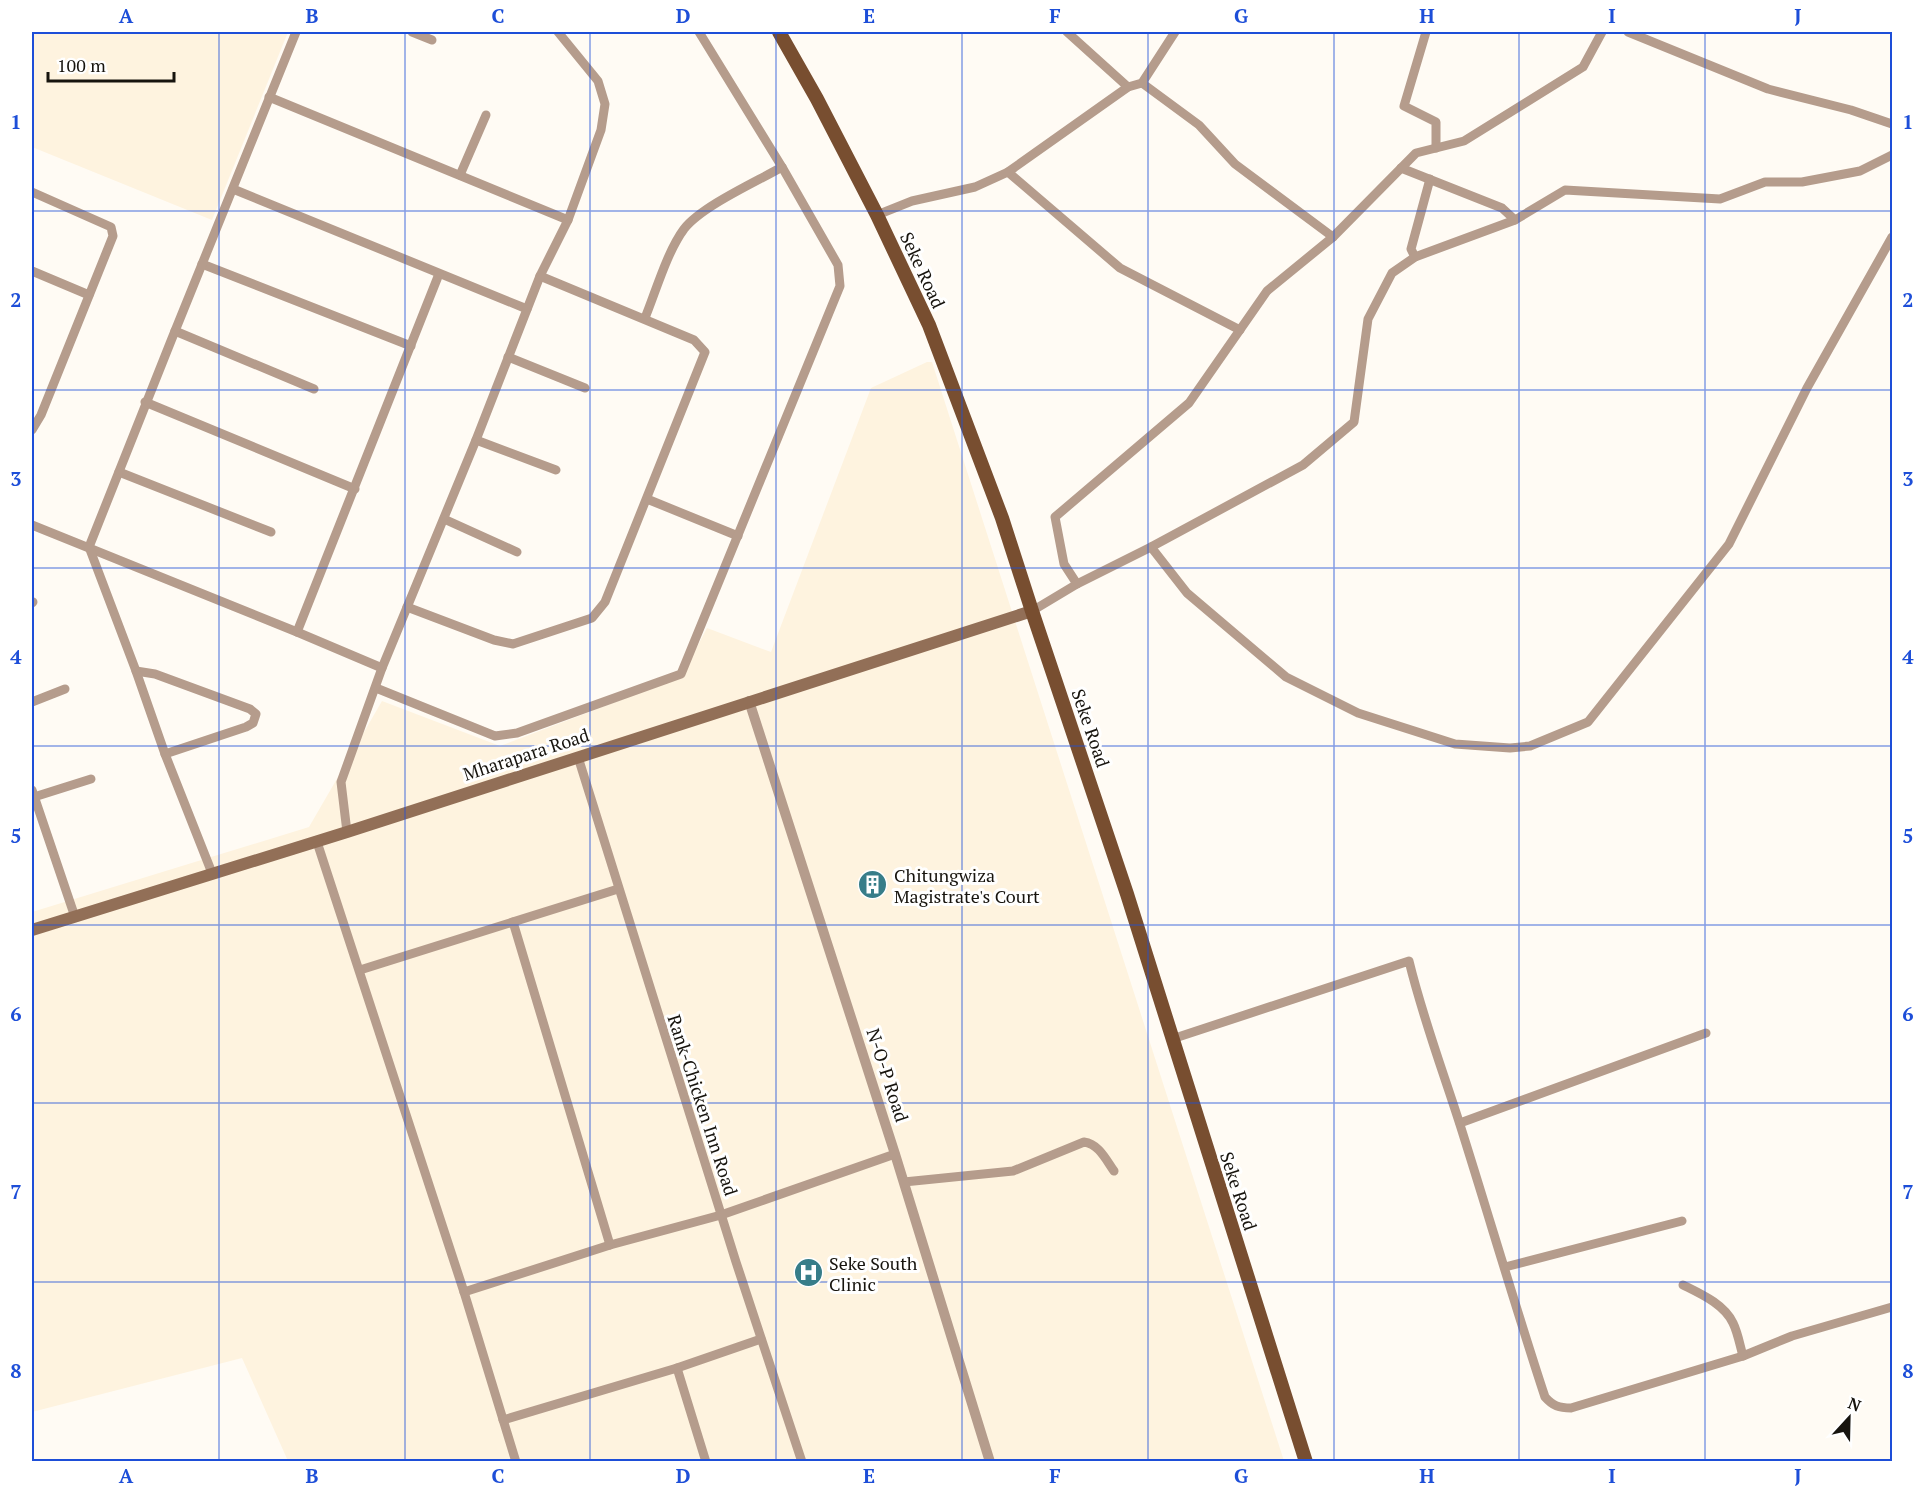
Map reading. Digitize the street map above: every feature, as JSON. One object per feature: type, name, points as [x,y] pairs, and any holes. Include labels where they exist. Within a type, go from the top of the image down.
[{"type":"main road","name":"Seke Road","points":[[779,32],[877,215],[929,325],[1002,518],[1086,767],[1306,1461]]},
{"type":"main road","name":"Mharapara Road","points":[[32,930],[317,842],[1032,611]]},
{"type":"street","points":[[212,873],[165,754],[89,548],[296,32]]},
{"type":"street","points":[[412,32],[432,40]]},
{"type":"street","points":[[347,832],[341,782],[382,668],[477,440],[540,276],[568,220],[601,130],[605,104],[598,81],[558,32]]},
{"type":"street","points":[[376,688],[495,736],[517,733],[681,674],[840,286],[838,265],[782,167],[699,32]]},
{"type":"street","points":[[1067,32],[1128,87]]},
{"type":"street","points":[[877,215],[912,201],[975,187],[1008,172],[1128,87],[1142,83],[1175,32]]},
{"type":"street","points":[[1426,32],[1404,106],[1436,122],[1436,148]]},
{"type":"street","points":[[1077,584],[1064,564],[1055,517],[1189,403],[1267,291],[1333,237],[1416,153],[1464,141],[1583,68],[1602,32]]},
{"type":"street","points":[[1628,32],[1768,89],[1851,110],[1893,124]]},
{"type":"street","points":[[1142,83],[1198,125],[1235,164],[1333,237]]},
{"type":"street","points":[[269,97],[568,220]]},
{"type":"street","points":[[460,176],[486,115]]},
{"type":"street","points":[[1032,611],[1077,584],[1151,547],[1302,465],[1354,422],[1368,320],[1392,273],[1415,257],[1515,220],[1565,190],[1720,199],[1765,182],[1802,182],[1860,171],[1893,155]]},
{"type":"street","points":[[645,318],[672,250],[686,227],[712,207],[782,167]]},
{"type":"street","points":[[1401,168],[1502,208],[1515,220]]},
{"type":"street","points":[[1008,172],[1120,268],[1240,330]]},
{"type":"street","points":[[1415,257],[1411,249],[1430,179]]},
{"type":"street","points":[[233,189],[527,309]]},
{"type":"street","points":[[32,192],[111,227],[113,236],[41,415],[32,430]]},
{"type":"street","points":[[1151,547],[1187,593],[1286,677],[1358,713],[1455,744],[1510,748],[1530,746],[1588,722],[1729,544],[1807,388],[1893,237]]},
{"type":"street","points":[[202,264],[411,346]]},
{"type":"street","points":[[32,271],[89,295]]},
{"type":"street","points":[[297,632],[439,274]]},
{"type":"street","points":[[407,607],[494,640],[513,644],[592,618],[605,602],[647,499],[705,352],[694,340],[540,276]]},
{"type":"street","points":[[175,331],[314,388]]},
{"type":"street","points":[[508,357],[585,388]]},
{"type":"street","points":[[146,402],[355,489]]},
{"type":"street","points":[[477,440],[556,470]]},
{"type":"street","points":[[119,472],[271,532]]},
{"type":"street","points":[[647,499],[738,536]]},
{"type":"street","points":[[444,519],[516,552]]},
{"type":"street","points":[[32,525],[382,668]]},
{"type":"street","points":[[136,671],[155,674],[250,709],[256,714],[253,723],[246,727],[165,754]]},
{"type":"street","points":[[32,702],[65,689]]},
{"type":"street","name":"N-O-P Road","points":[[749,701],[896,1154],[990,1461]]},
{"type":"street","name":"Rank-Chicken Inn Road","points":[[578,757],[721,1215],[802,1461]]},
{"type":"street","points":[[75,917],[33,794],[91,779]]},
{"type":"street","points":[[317,842],[464,1292],[516,1461]]},
{"type":"street","points":[[360,970],[618,889]]},
{"type":"street","points":[[513,922],[610,1245]]},
{"type":"street","points":[[1172,1039],[1409,961],[1420,1006],[1460,1123],[1545,1397],[1559,1408],[1571,1408],[1743,1356],[1792,1336],[1893,1306]]},
{"type":"street","points":[[1460,1123],[1706,1033]]},
{"type":"street","points":[[904,1182],[1012,1171],[1084,1142],[1091,1143],[1099,1149],[1114,1171]]},
{"type":"street","points":[[464,1292],[610,1245],[721,1215],[896,1154]]},
{"type":"street","points":[[1505,1266],[1682,1221]]},
{"type":"street","points":[[1683,1285],[1705,1296],[1724,1311],[1733,1323],[1743,1356]]},
{"type":"street","points":[[503,1420],[677,1368],[761,1339]]},
{"type":"street","points":[[677,1368],[706,1461]]},
{"type":"shaded area","points":[[32,32],[288,32],[212,220],[32,147]]},
{"type":"shaded area","points":[[927,362],[932,362],[1284,1461],[288,1461],[242,1358],[32,1412],[32,912],[309,827],[382,701],[500,746],[681,677],[707,628],[771,652],[871,388]]},
{"type":"place","name":"Chitungwiza Magistrate's Court","points":[[873,885]]},
{"type":"place","name":"Seke South Clinic","points":[[808,1273]]}]
